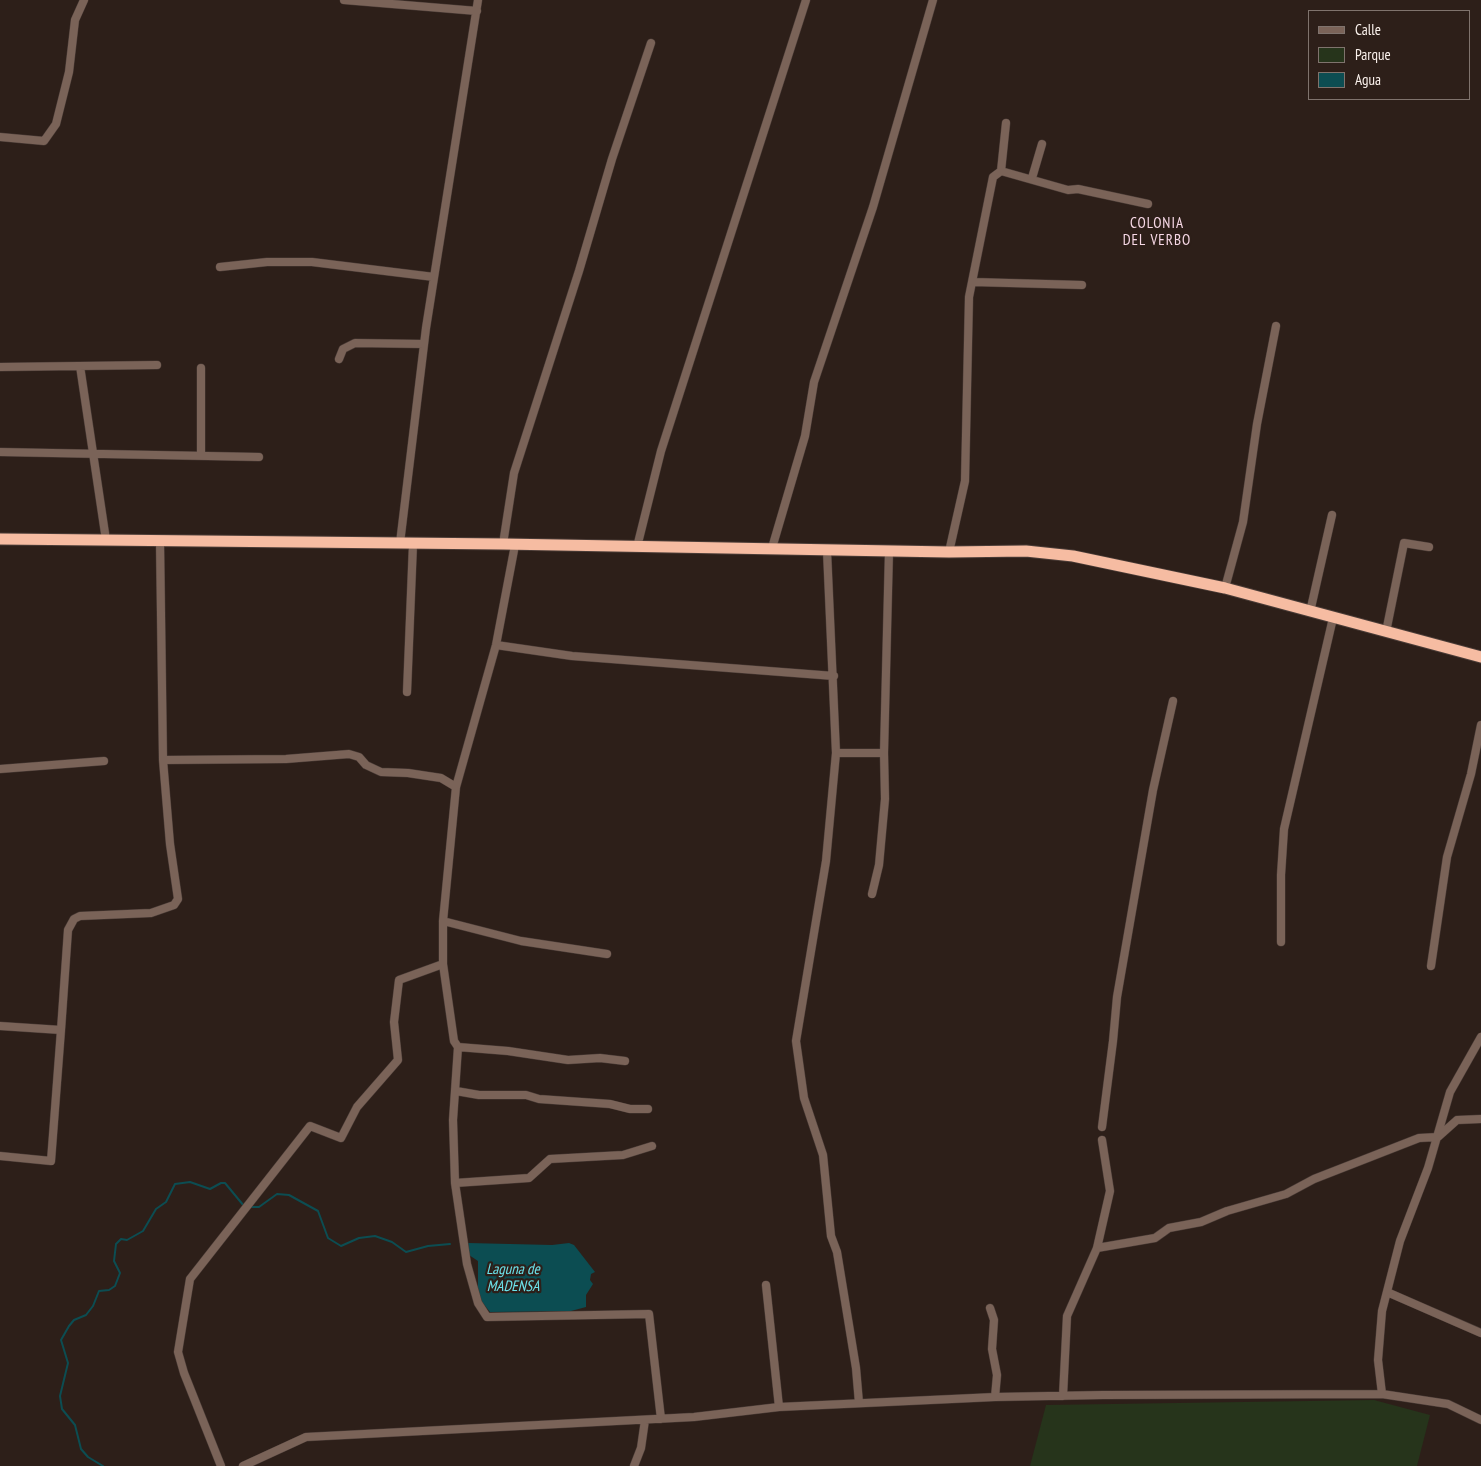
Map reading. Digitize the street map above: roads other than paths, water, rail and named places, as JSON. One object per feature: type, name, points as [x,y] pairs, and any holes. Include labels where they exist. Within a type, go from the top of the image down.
[{"type":"highway","points":[[0,539],[503,544],[948,552],[1026,551],[1072,556],[1226,588],[1481,657]]},
{"type":"street","points":[[0,137],[44,141],[56,124],[69,72],[75,20],[84,0]]},
{"type":"street","points":[[344,0],[477,11]]},
{"type":"street","points":[[400,544],[424,344],[478,0]]},
{"type":"street","points":[[637,547],[672,415],[806,0]]},
{"type":"street","points":[[772,548],[805,436],[814,382],[872,207],[934,0]]},
{"type":"street","points":[[503,544],[514,473],[579,271],[612,160],[651,43]]},
{"type":"street","points":[[948,552],[965,481],[969,297],[984,231],[988,195],[993,177],[1001,171],[1006,123]]},
{"type":"street","points":[[1032,178],[1042,144]]},
{"type":"street","points":[[1001,171],[1032,178],[1068,190],[1078,189],[1148,204]]},
{"type":"street","points":[[220,267],[267,262],[312,262],[434,277]]},
{"type":"street","points":[[973,282],[1082,285]]},
{"type":"street","points":[[1226,588],[1243,522],[1257,424],[1276,326]]},
{"type":"street","points":[[339,360],[343,349],[355,344],[424,344]]},
{"type":"street","points":[[0,367],[157,365]]},
{"type":"street","points":[[80,366],[106,540]]},
{"type":"street","points":[[201,368],[201,454]]},
{"type":"street","points":[[0,452],[177,456],[201,454],[259,457]]},
{"type":"street","points":[[1310,612],[1332,515]]},
{"type":"street","points":[[0,1156],[51,1161],[68,930],[74,919],[80,916],[151,913],[174,905],[178,899],[170,844],[163,760],[160,541]]},
{"type":"street","points":[[1386,632],[1404,543],[1429,547]]},
{"type":"street","points":[[407,692],[413,544]]},
{"type":"street","points":[[516,545],[496,645],[456,787],[443,921],[443,964],[454,1041],[458,1046],[453,1120],[455,1183],[467,1264],[478,1303],[487,1317],[649,1314],[661,1419]]},
{"type":"street","points":[[828,550],[836,753],[826,861],[796,1041],[804,1098],[823,1155],[831,1236],[837,1252],[856,1368],[859,1403]]},
{"type":"street","points":[[872,894],[879,865],[885,799],[883,708],[889,551]]},
{"type":"street","points":[[1281,942],[1280,875],[1284,829],[1333,618]]},
{"type":"street","points":[[496,645],[572,656],[834,676]]},
{"type":"street","points":[[1102,1127],[1117,997],[1153,790],[1173,701]]},
{"type":"street","points":[[1431,966],[1447,857],[1471,774],[1481,725]]},
{"type":"street","points":[[836,753],[884,752]]},
{"type":"street","points":[[163,760],[286,759],[349,754],[359,756],[366,765],[381,772],[408,773],[441,778],[456,787]]},
{"type":"street","points":[[0,769],[104,761]]},
{"type":"street","points":[[443,921],[521,941],[607,954]]},
{"type":"street","points":[[221,1466],[184,1374],[178,1352],[190,1279],[310,1126],[341,1138],[357,1107],[398,1060],[394,1022],[399,980],[443,964]]},
{"type":"street","points":[[0,1026],[61,1030]]},
{"type":"street","points":[[1382,1394],[1378,1360],[1382,1311],[1400,1241],[1438,1137],[1450,1092],[1481,1037]]},
{"type":"street","points":[[458,1046],[508,1050],[568,1060],[600,1058],[625,1060]]},
{"type":"street","points":[[456,1091],[479,1095],[526,1095],[539,1099],[610,1104],[630,1110],[648,1109]]},
{"type":"street","points":[[1097,1248],[1155,1238],[1170,1228],[1201,1222],[1227,1211],[1286,1194],[1314,1179],[1419,1138],[1438,1137],[1457,1120],[1481,1119]]},
{"type":"street","points":[[1063,1396],[1067,1316],[1097,1248],[1110,1191],[1102,1140]]},
{"type":"street","points":[[455,1183],[529,1178],[550,1159],[623,1155],[652,1146]]},
{"type":"street","points":[[766,1286],[779,1407]]},
{"type":"street","points":[[1387,1292],[1481,1333]]},
{"type":"street","points":[[990,1308],[994,1320],[992,1348],[998,1375],[996,1397]]},
{"type":"street","points":[[243,1466],[306,1437],[694,1418],[779,1407],[996,1397],[1382,1394],[1448,1404],[1481,1420]]},
{"type":"street","points":[[634,1466],[641,1448],[645,1420]]},
{"type":"water","name":"Laguna de MADENSA","points":[[468,1243],[552,1245],[569,1243],[574,1245],[595,1272],[591,1274],[590,1280],[593,1284],[586,1295],[586,1307],[571,1311],[490,1312],[482,1302],[478,1289],[478,1261],[469,1255]]},
{"type":"waterway","points":[[103,1466],[88,1457],[81,1449],[75,1425],[62,1409],[60,1396],[68,1363],[61,1340],[74,1320],[86,1315],[93,1306],[99,1291],[109,1290],[115,1286],[120,1273],[114,1261],[116,1244],[121,1239],[127,1240],[143,1231],[156,1209],[166,1202],[175,1184],[190,1182],[210,1189],[225,1183],[244,1206]]},
{"type":"waterway","points":[[249,1207],[259,1207],[277,1194],[289,1195],[318,1211],[328,1238],[341,1246],[359,1238],[375,1236],[392,1242],[406,1252],[428,1246],[450,1244]]},
{"type":"district","name":"COLONIA DEL VERBO","points":[[1157,232]]}]
